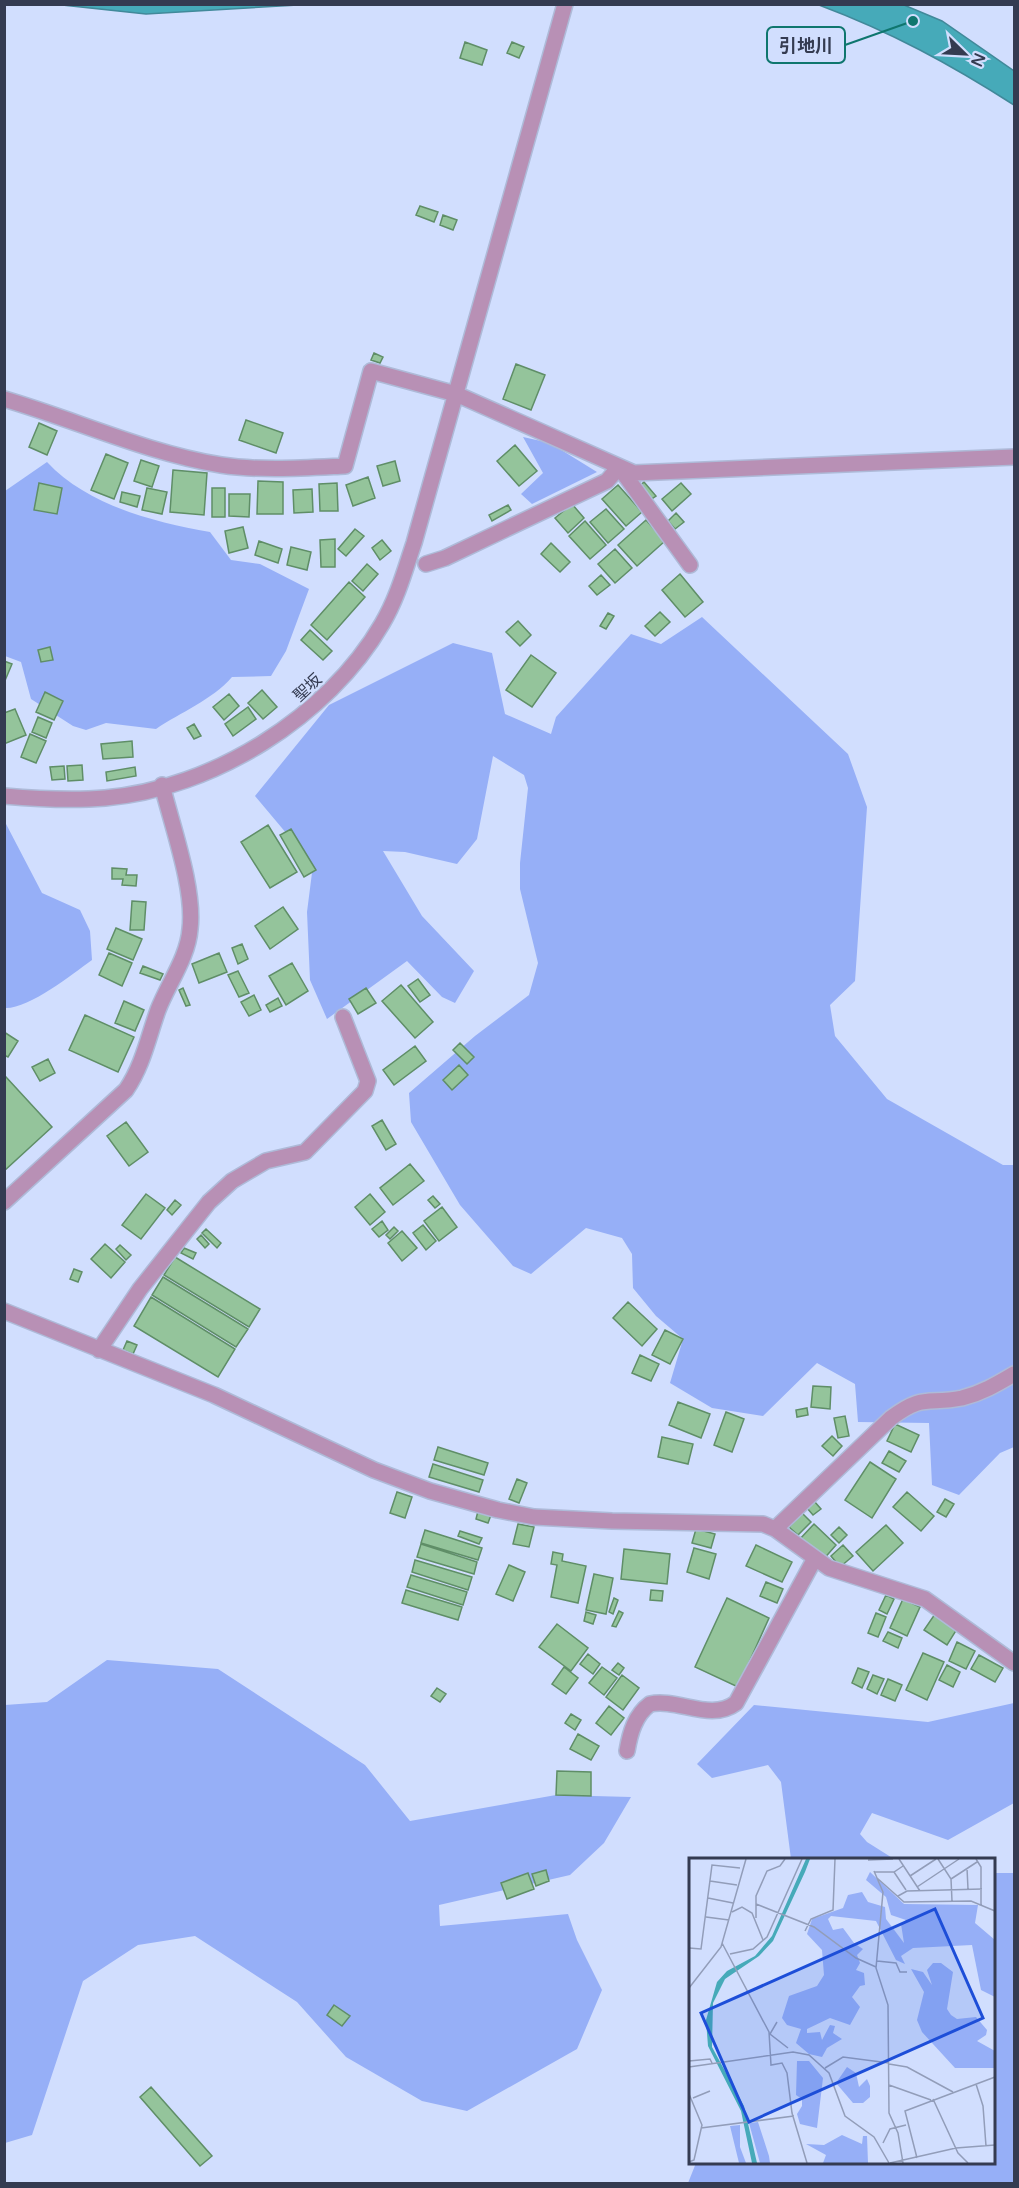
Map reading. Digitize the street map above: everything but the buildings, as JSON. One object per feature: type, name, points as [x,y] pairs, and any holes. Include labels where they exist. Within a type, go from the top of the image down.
[{"type":"street","name":"聖坂","points":[[4,796],[64,800],[107,798],[162,785],[225,763],[262,744],[291,725],[322,699],[353,666],[382,624],[399,588],[566,4]]},
{"type":"street","points":[[4,399],[185,457],[220,465],[300,468],[345,466],[371,371],[456,394],[619,467],[639,473],[1014,457]]},
{"type":"street","points":[[426,564],[445,558],[607,480],[619,467]]},
{"type":"street","points":[[619,467],[690,565]]},
{"type":"street","points":[[4,1202],[126,1090],[139,1072],[156,1017],[182,957],[190,930],[190,900],[162,785]]},
{"type":"street","points":[[99,1350],[140,1289],[209,1202],[232,1181],[266,1161],[305,1152],[365,1091],[368,1081],[344,1017]]},
{"type":"street","points":[[4,1311],[214,1395],[382,1473],[430,1491],[498,1510],[534,1517],[763,1524],[775,1529],[814,1560],[845,1575],[925,1599],[1014,1663]]},
{"type":"street","points":[[775,1529],[891,1418],[908,1405],[926,1399],[958,1399],[971,1396],[983,1392],[1014,1374]]},
{"type":"street","points":[[627,1751],[630,1732],[638,1716],[650,1704],[669,1702],[714,1710],[729,1708],[736,1703],[814,1560]]},
{"type":"shaded area","points":[[62,5],[298,5],[146,14]]},
{"type":"shaded area","points":[[819,5],[904,5],[942,21],[1014,71],[1014,105],[920,50],[871,26]]},
{"type":"shaded area","points":[[523,437],[550,443],[597,472],[532,504],[521,494],[543,473]]},
{"type":"shaded area","points":[[47,462],[81,490],[101,500],[144,517],[210,532],[231,560],[260,564],[309,589],[286,651],[271,676],[232,677],[206,699],[156,729],[106,723],[86,730],[73,726],[31,699],[21,662],[5,656],[5,491]]},
{"type":"shaded area","points":[[702,617],[848,754],[867,807],[855,981],[830,1005],[835,1036],[887,1099],[1003,1165],[1014,1165],[1014,1447],[1000,1453],[959,1495],[932,1485],[929,1423],[858,1422],[855,1384],[817,1363],[763,1416],[712,1408],[670,1383],[683,1339],[656,1316],[633,1288],[632,1254],[622,1238],[586,1228],[531,1274],[513,1266],[460,1205],[411,1122],[409,1093],[475,1036],[529,995],[538,963],[520,889],[520,863],[528,788],[524,775],[493,756],[477,839],[457,864],[405,852],[383,851],[422,916],[474,971],[455,1003],[442,997],[407,961],[327,1019],[310,980],[307,912],[313,865],[255,796],[329,705],[453,643],[492,653],[505,714],[551,734],[556,717],[631,634],[661,644]]},
{"type":"shaded area","points":[[5,822],[42,893],[80,910],[90,931],[92,960],[38,997],[15,1007],[5,1008]]},
{"type":"shaded area","points":[[107,1660],[218,1669],[365,1765],[410,1821],[556,1795],[631,1797],[604,1843],[570,1875],[439,1905],[440,1926],[568,1914],[577,1940],[602,1990],[577,2049],[467,2111],[422,2101],[346,2057],[297,2002],[195,1936],[138,1945],[83,1981],[32,2135],[5,2143],[5,1705],[47,1702]]},
{"type":"shaded area","points":[[1014,1703],[1014,1803],[948,1840],[872,1813],[860,1834],[867,1842],[892,1858],[791,1858],[781,1782],[768,1765],[712,1778],[697,1764],[754,1705],[928,1722]]},
{"type":"shaded area","points":[[995,1873],[1014,1873],[1014,2183],[688,2183],[696,2164],[995,2164]]},
{"type":"place","name":"引地川","points":[[913,21]]}]
